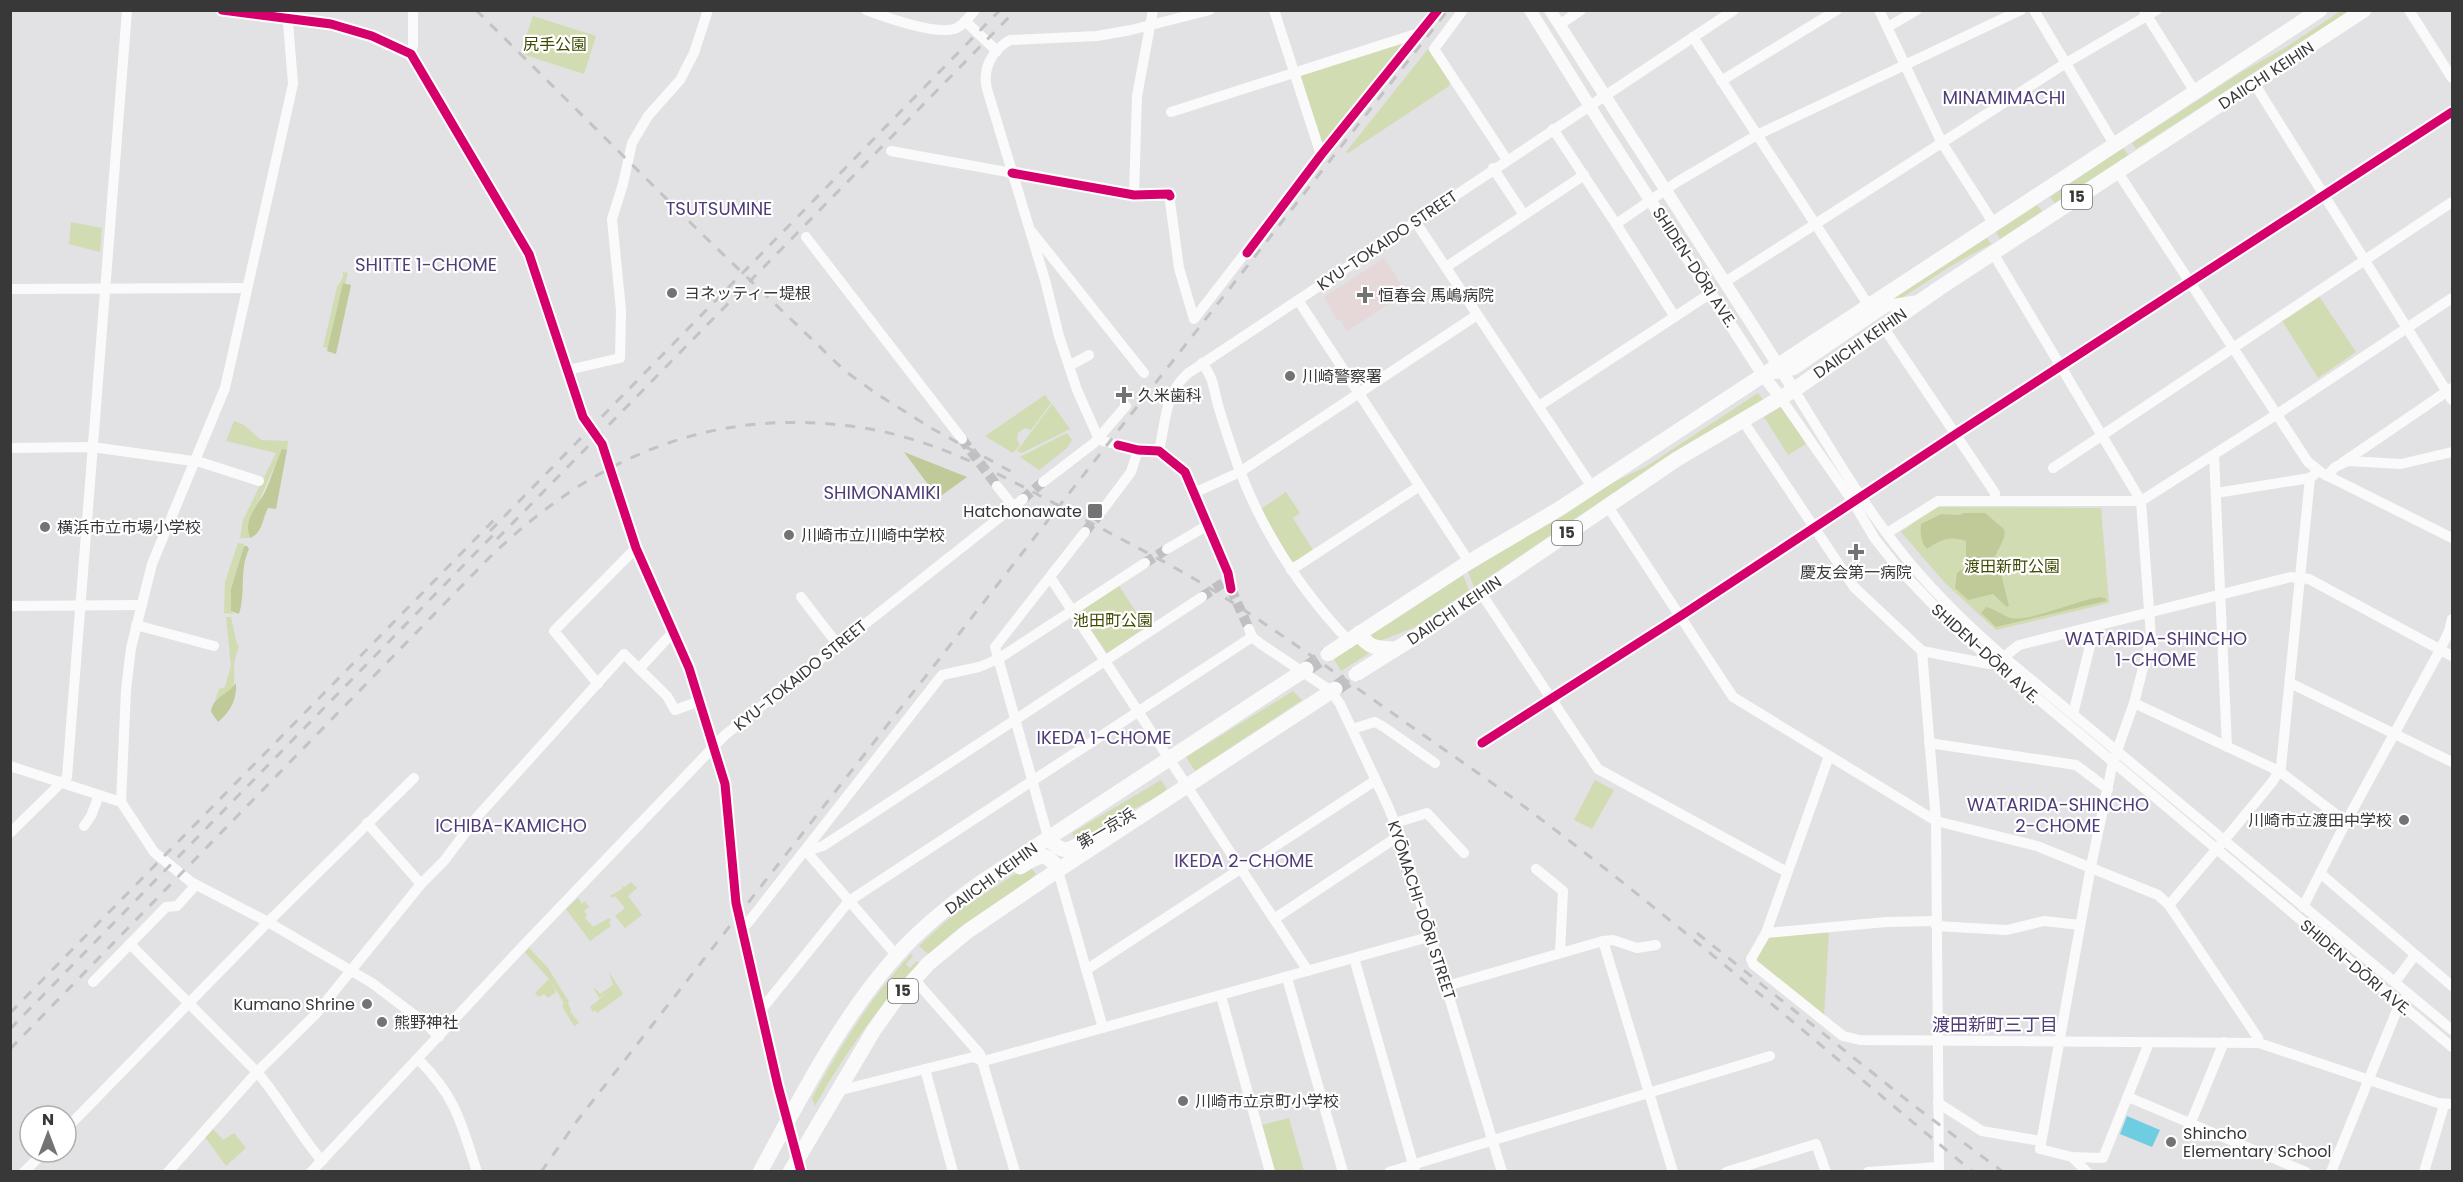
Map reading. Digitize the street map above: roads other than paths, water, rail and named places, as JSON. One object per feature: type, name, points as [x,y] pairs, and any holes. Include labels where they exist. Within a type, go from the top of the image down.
[{"type":"highway","name":"DAIICHI KEIHIN","points":[[1356,674],[1677,459],[1787,394],[1993,252],[2364,10]]},
{"type":"highway","name":"DAIICHI KEIHIN","points":[[1328,654],[1764,375],[1780,368],[1869,306],[2312,13]]},
{"type":"highway","points":[[1353,636],[1373,648],[1395,649]]},
{"type":"highway","name":"DAIICHI KEIHIN","points":[[796,1167],[836,1091],[874,1030],[914,979],[928,964],[968,931],[1043,880],[1065,826],[1303,671]]},
{"type":"highway","name":"DAIICHI KEIHIN","points":[[760,1172],[832,1044],[897,956],[948,907],[980,883],[1053,853],[1168,798],[1333,690]]},
{"type":"main road","name":"SHIDEN-DŌRI AVE.","points":[[1530,10],[1666,192],[1780,368],[1787,394]]},
{"type":"main road","name":"SHIDEN-DŌRI AVE.","points":[[1550,10],[1596,100],[1652,201],[1764,375],[1787,394]]},
{"type":"main road","points":[[1780,368],[1794,369],[1886,306],[1921,300]]},
{"type":"street","points":[[10,833],[67,777],[127,10]]},
{"type":"street","points":[[222,10],[288,15],[331,24],[364,33],[411,54],[529,254],[583,417],[602,444],[636,548],[689,668],[726,789],[736,903],[788,1120],[796,1167]]},
{"type":"street","points":[[411,54],[412,10]]},
{"type":"street","points":[[568,370],[620,358],[621,310],[612,219],[632,143],[648,116],[680,80],[694,53],[708,10]]},
{"type":"street","points":[[866,10],[914,26],[946,30],[954,29],[975,10]]},
{"type":"street","points":[[1134,195],[1137,96],[1153,10]]},
{"type":"street","points":[[1210,10],[1097,36],[1010,40],[988,62],[985,80],[1069,366],[1098,437],[1102,441],[1138,450],[1159,450],[1180,466],[1208,525],[1227,584]]},
{"type":"street","points":[[1274,10],[1321,155]]},
{"type":"street","points":[[891,151],[1134,195],[1169,194],[1179,268],[1194,319],[1321,155],[1438,10]]},
{"type":"street","points":[[1463,10],[1434,49],[1507,160]]},
{"type":"street","points":[[1558,25],[1581,10]]},
{"type":"street","name":"KYU-TOKAIDO STREET","points":[[1159,450],[1166,405],[1172,392],[1179,381],[1202,363],[1734,10]]},
{"type":"street","points":[[1722,81],[1837,10]]},
{"type":"street","points":[[1879,10],[1942,143],[1995,224]]},
{"type":"street","points":[[1888,27],[1917,10]]},
{"type":"street","points":[[1616,224],[1666,192],[1677,182],[1757,135],[2021,10]]},
{"type":"street","points":[[2034,10],[2115,144]]},
{"type":"street","points":[[1725,282],[2066,63],[2145,14],[2157,10]]},
{"type":"street","points":[[2409,10],[2452,78]]},
{"type":"street","points":[[2145,14],[2195,92]]},
{"type":"street","points":[[288,15],[292,84],[225,388],[152,564],[131,648],[126,690],[121,802],[154,852],[196,885],[268,922],[352,970],[396,999],[439,1037]]},
{"type":"street","points":[[965,21],[997,51]]},
{"type":"street","points":[[1171,112],[1422,32]]},
{"type":"street","points":[[1693,37],[1869,306]]},
{"type":"street","points":[[2216,493],[2318,475],[2342,463],[2451,393],[2254,83]]},
{"type":"street","points":[[1482,743],[1679,617],[2323,194],[2452,112]]},
{"type":"street","points":[[1553,129],[1675,317]]},
{"type":"street","points":[[1493,168],[1524,215]]},
{"type":"street","points":[[2117,171],[2276,415],[2318,475],[2452,538]]},
{"type":"street","points":[[1446,267],[1584,175]]},
{"type":"street","points":[[2053,468],[2452,202]]},
{"type":"street","points":[[1415,221],[1592,487]]},
{"type":"street","points":[[1028,226],[1144,373]]},
{"type":"street","points":[[806,237],[962,439]]},
{"type":"street","points":[[1993,252],[2141,501],[2149,612],[2150,647],[2116,757],[2091,866],[2040,1147],[2043,1150],[2072,1157],[2103,1158],[2149,1043]]},
{"type":"street","points":[[10,289],[247,288]]},
{"type":"street","points":[[1539,406],[1711,293]]},
{"type":"street","points":[[1887,533],[1938,501],[2141,501],[2452,298]]},
{"type":"street","points":[[1298,300],[1469,562]]},
{"type":"street","points":[[1194,493],[1240,472],[1477,315]]},
{"type":"street","points":[[1884,328],[1995,493],[1995,501]]},
{"type":"street","points":[[1069,366],[1089,355]]},
{"type":"street","points":[[1202,363],[1212,377],[1240,472],[1272,539],[1291,570],[1322,611],[1353,636]]},
{"type":"street","name":"SHIDEN-DŌRI AVE.","points":[[1787,394],[1858,499],[1912,565],[1956,613],[2004,657],[2073,714],[2116,757]]},
{"type":"street","points":[[1043,482],[1098,437],[1126,406]]},
{"type":"street","points":[[1743,421],[1854,587],[1922,651],[1981,664],[1993,662],[2004,657],[2019,645],[2291,577],[2300,577],[2309,579],[2452,656]]},
{"type":"street","points":[[10,448],[92,447],[200,462],[259,481]]},
{"type":"street","points":[[1101,512],[1131,472],[1138,450]]},
{"type":"street","points":[[2342,463],[2348,461],[2401,464],[2452,452]]},
{"type":"street","points":[[2214,455],[2227,747]]},
{"type":"street","points":[[2169,905],[2279,771],[2282,762],[2300,577],[2318,475]]},
{"type":"street","points":[[997,486],[1013,506]]},
{"type":"street","points":[[1291,570],[1418,487]]},
{"type":"street","name":"KYU-TOKAIDO STREET","points":[[418,1059],[725,735],[1023,499]]},
{"type":"street","name":"SHIDEN-DŌRI AVE.","points":[[1858,499],[1875,538],[1898,568],[1938,612],[1993,662],[2116,757],[2220,845],[2452,1047]]},
{"type":"street","points":[[1607,505],[1733,697],[1936,821],[2025,842],[2091,866],[2152,892],[2169,905],[2259,1043]]},
{"type":"street","points":[[1167,549],[1208,525]]},
{"type":"street","points":[[1085,532],[995,647],[1103,1028]]},
{"type":"street","points":[[598,684],[554,631],[636,548]]},
{"type":"street","points":[[741,926],[747,924],[806,851],[942,675],[979,667],[998,659],[1144,563]]},
{"type":"street","points":[[1050,577],[1308,971]]},
{"type":"street","points":[[1480,593],[1598,769],[1787,872]]},
{"type":"street","points":[[801,597],[838,645]]},
{"type":"street","points":[[806,851],[823,846],[1202,597]]},
{"type":"street","points":[[10,606],[142,605]]},
{"type":"street","points":[[2303,907],[2346,822],[2450,631],[2452,619]]},
{"type":"street","points":[[136,625],[214,646]]},
{"type":"street","points":[[2073,714],[2095,627]]},
{"type":"street","points":[[639,669],[673,632]]},
{"type":"street","name":"KYŌMACHI-DŌRI STREET","points":[[1137,711],[1250,633],[1333,690],[1400,835],[1502,1172]]},
{"type":"street","points":[[1868,1172],[1938,1169],[1936,821],[1922,651]]},
{"type":"street","points":[[168,1172],[256,1072],[315,1015],[421,884],[444,861],[477,817],[624,654],[667,696],[675,710],[700,701]]},
{"type":"street","points":[[2290,683],[2452,762]]},
{"type":"street","points":[[2134,703],[2279,771],[2346,822]]},
{"type":"street","points":[[760,1007],[765,1005],[849,901],[1137,711]]},
{"type":"street","points":[[1352,729],[1374,722],[1435,763]]},
{"type":"street","points":[[1929,743],[2076,765],[2108,789]]},
{"type":"street","points":[[1829,756],[1766,933],[1751,959],[1754,964],[1843,1036],[1860,1040],[2259,1043],[2448,1105],[2424,1172]]},
{"type":"street","points":[[10,766],[121,802]]},
{"type":"street","points":[[78,1117],[268,922],[414,778]]},
{"type":"street","points":[[1086,970],[1376,780]]},
{"type":"street","points":[[84,826],[91,816],[99,795]]},
{"type":"street","points":[[1395,823],[1427,813],[1464,853]]},
{"type":"street","points":[[367,823],[421,884]]},
{"type":"street","points":[[1274,919],[1400,835]]},
{"type":"street","name":"SHIDEN-DŌRI AVE.","points":[[2220,845],[2303,907],[2452,1030]]},
{"type":"street","points":[[806,851],[897,956]]},
{"type":"street","points":[[1536,869],[1563,891],[1560,953]]},
{"type":"street","points":[[2320,873],[2452,986]]},
{"type":"street","points":[[93,982],[166,907],[177,906],[196,885]]},
{"type":"street","points":[[1766,933],[1876,923],[1936,924],[2007,930],[2044,921],[2080,925]]},
{"type":"street","points":[[836,1091],[973,1058],[984,1061],[1431,936]]},
{"type":"street","points":[[1447,986],[1603,941],[1612,940],[1637,948],[1656,945]]},
{"type":"street","points":[[1603,941],[1673,1172]]},
{"type":"street","points":[[130,944],[256,1072],[274,1093],[305,1141],[322,1161]]},
{"type":"street","points":[[2395,982],[2415,955]]},
{"type":"street","points":[[1354,958],[1414,1168]]},
{"type":"street","points":[[1287,978],[1343,1172]]},
{"type":"street","points":[[914,979],[984,1061],[1015,1172]]},
{"type":"street","points":[[2331,1172],[2400,1004],[2408,993]]},
{"type":"street","points":[[1221,996],[1270,1172]]},
{"type":"street","points":[[2191,1122],[2224,1042]]},
{"type":"street","points":[[1389,1172],[1414,1168],[1493,1141],[1770,1056]]},
{"type":"street","points":[[311,1172],[418,1059],[442,1084],[462,1121],[477,1172]]},
{"type":"street","points":[[925,1068],[953,1172]]},
{"type":"street","points":[[2128,1097],[2306,1172]]},
{"type":"street","points":[[1938,1103],[1960,1114],[1982,1131],[2041,1141]]},
{"type":"street","points":[[1726,1172],[1816,1144],[1826,1172]]},
{"type":"street","points":[[2072,1157],[2087,1172]]},
{"type":"water","points":[[2127,1116],[2160,1130],[2152,1147],[2120,1134]]},
{"type":"tunnel","points":[[962,439],[997,486]]},
{"type":"tunnel","points":[[1023,499],[1043,482]]},
{"type":"tunnel","points":[[1085,532],[1101,512]]},
{"type":"tunnel","points":[[1145,563],[1167,549]]},
{"type":"tunnel","points":[[1202,597],[1223,583]]},
{"type":"tunnel","points":[[1231,589],[1249,629]]},
{"type":"tunnel","points":[[1306,669],[1328,654]]},
{"type":"tunnel","points":[[1335,689],[1356,674]]},
{"type":"railway","points":[[476,10],[704,236],[845,371],[931,428],[1012,472]]},
{"type":"railway","points":[[490,531],[1000,10]]},
{"type":"railway","points":[[497,539],[1016,10]]},
{"type":"railway","points":[[541,1172],[577,1121],[1448,10]]},
{"type":"railway","points":[[10,1049],[489,558],[528,523],[569,492],[612,467],[657,447],[704,433],[752,425],[803,422],[857,427],[889,433],[949,452],[1008,479],[1216,592],[1485,778],[1573,843],[1689,935],[1973,1172]]},
{"type":"railway","points":[[10,1013],[494,520]]},
{"type":"railway","points":[[10,1029],[499,529]]},
{"type":"railway","points":[[1697,933],[1913,1105],[2003,1172]]},
{"type":"place","name":"ヨネッティー堤根","points":[[672,293]]},
{"type":"place","name":"恒春会 馬嶋病院","points":[[1365,295]]},
{"type":"place","name":"川崎警察署","points":[[1290,376]]},
{"type":"place","name":"久米歯科","points":[[1124,395]]},
{"type":"place","name":"Hatchonawate","points":[[1095,511]]},
{"type":"place","name":"横浜市立市場小学校","points":[[45,527]]},
{"type":"place","name":"川崎市立川崎中学校","points":[[789,535]]},
{"type":"place","name":"慶友会第一病院","points":[[1856,552]]},
{"type":"place","name":"川崎市立渡田中学校","points":[[2404,820]]},
{"type":"place","name":"Kumano Shrine","points":[[367,1004]]},
{"type":"place","name":"熊野神社","points":[[382,1022]]},
{"type":"place","name":"川崎市立京町小学校","points":[[1183,1101]]},
{"type":"place","name":"Shincho Elementary School","points":[[2171,1142]]},
{"type":"district","name":"MINAMIMACHI","points":[[2004,98]]},
{"type":"district","name":"TSUTSUMINE","points":[[719,209]]},
{"type":"district","name":"SHITTE 1-CHOME","points":[[426,265]]},
{"type":"district","name":"SHIMONAMIKI","points":[[882,493]]},
{"type":"district","name":"WATARIDA-SHINCHO 1-CHOME","points":[[2156,649]]},
{"type":"district","name":"IKEDA 1-CHOME","points":[[1104,738]]},
{"type":"district","name":"WATARIDA-SHINCHO 2-CHOME","points":[[2058,815]]},
{"type":"district","name":"ICHIBA-KAMICHO","points":[[511,826]]},
{"type":"district","name":"IKEDA 2-CHOME","points":[[1244,861]]},
{"type":"district","name":"渡田新町三丁目","points":[[1995,1025]]},
{"type":"park label","name":"尻手公園","points":[[555,44]]},
{"type":"park label","name":"渡田新町公園","points":[[2012,566]]},
{"type":"park label","name":"池田町公園","points":[[1113,620]]}]
